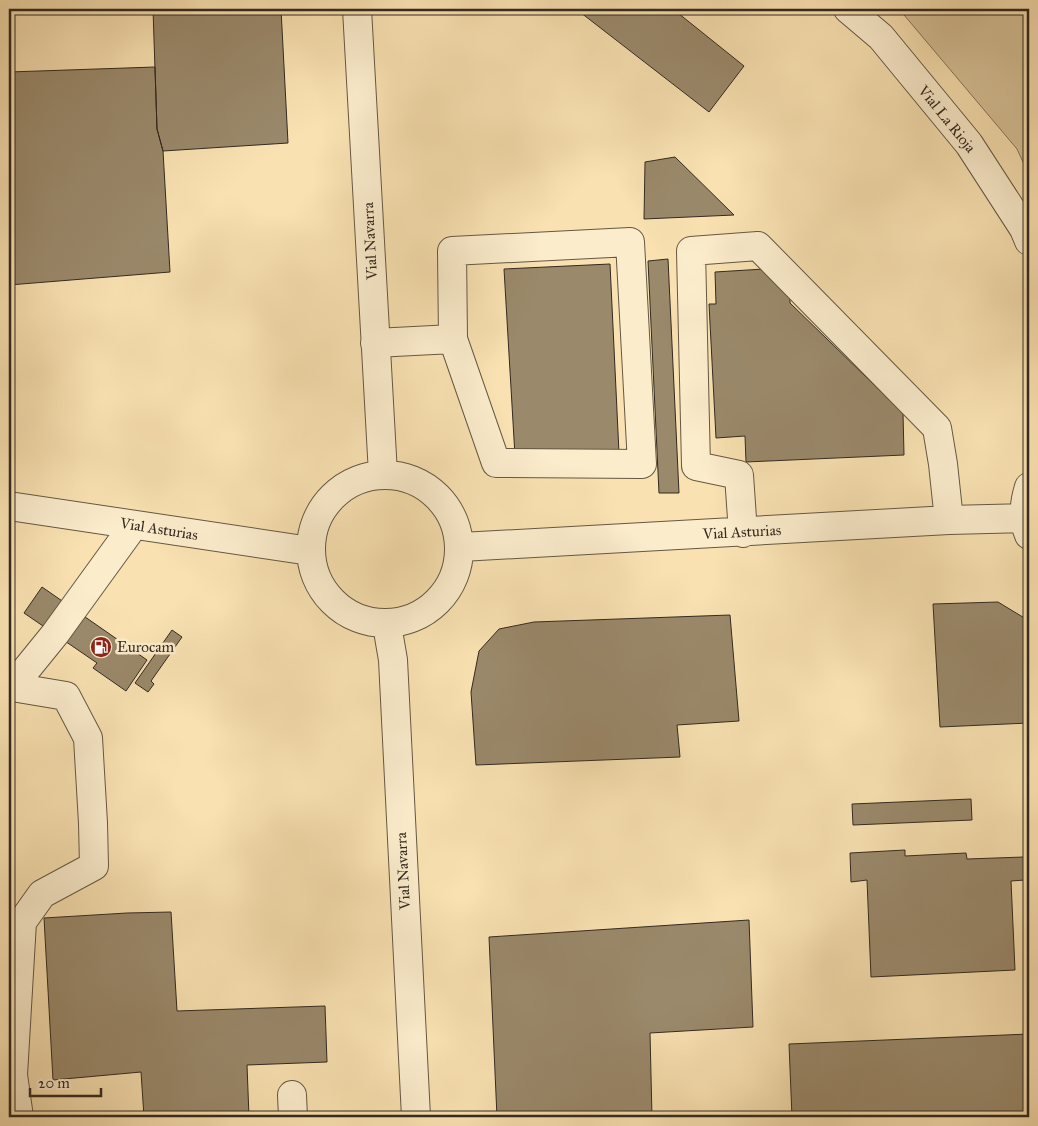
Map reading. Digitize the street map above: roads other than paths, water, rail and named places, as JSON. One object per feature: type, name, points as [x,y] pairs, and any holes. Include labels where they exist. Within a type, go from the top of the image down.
[{"type":"street","name":"Vial Navarra","points":[[357,9],[383,474]]},
{"type":"street","name":"Vial La Rioja","points":[[848,9],[881,37],[969,144],[1024,229],[1029,241]]},
{"type":"street","points":[[630,242],[642,464],[496,463],[453,339],[452,251],[630,242]]},
{"type":"street","points":[[743,532],[739,475],[696,466],[691,250],[758,246],[937,428],[949,520]]},
{"type":"street","points":[[375,343],[453,339]]},
{"type":"street","points":[[383,474],[412,479],[437,494],[454,518],[461,547],[456,576],[440,601],[416,618],[387,625],[358,620],[333,604],[316,580],[310,552],[314,523],[330,498],[354,480],[383,474]]},
{"type":"street","points":[[1027,527],[1025,506],[1029,487]]},
{"type":"street","name":"Vial Asturias","points":[[9,506],[310,552]]},
{"type":"street","name":"Vial Asturias","points":[[461,547],[949,520],[1027,527]]},
{"type":"street","points":[[11,688],[55,634],[134,525]]},
{"type":"street","name":"Vial Navarra","points":[[387,625],[393,660],[416,1117]]},
{"type":"street","points":[[11,688],[66,696],[88,738],[94,866],[42,894],[22,922],[13,1075],[19,1117]]},
{"type":"place","name":"Eurocam","points":[[101,647]]}]
